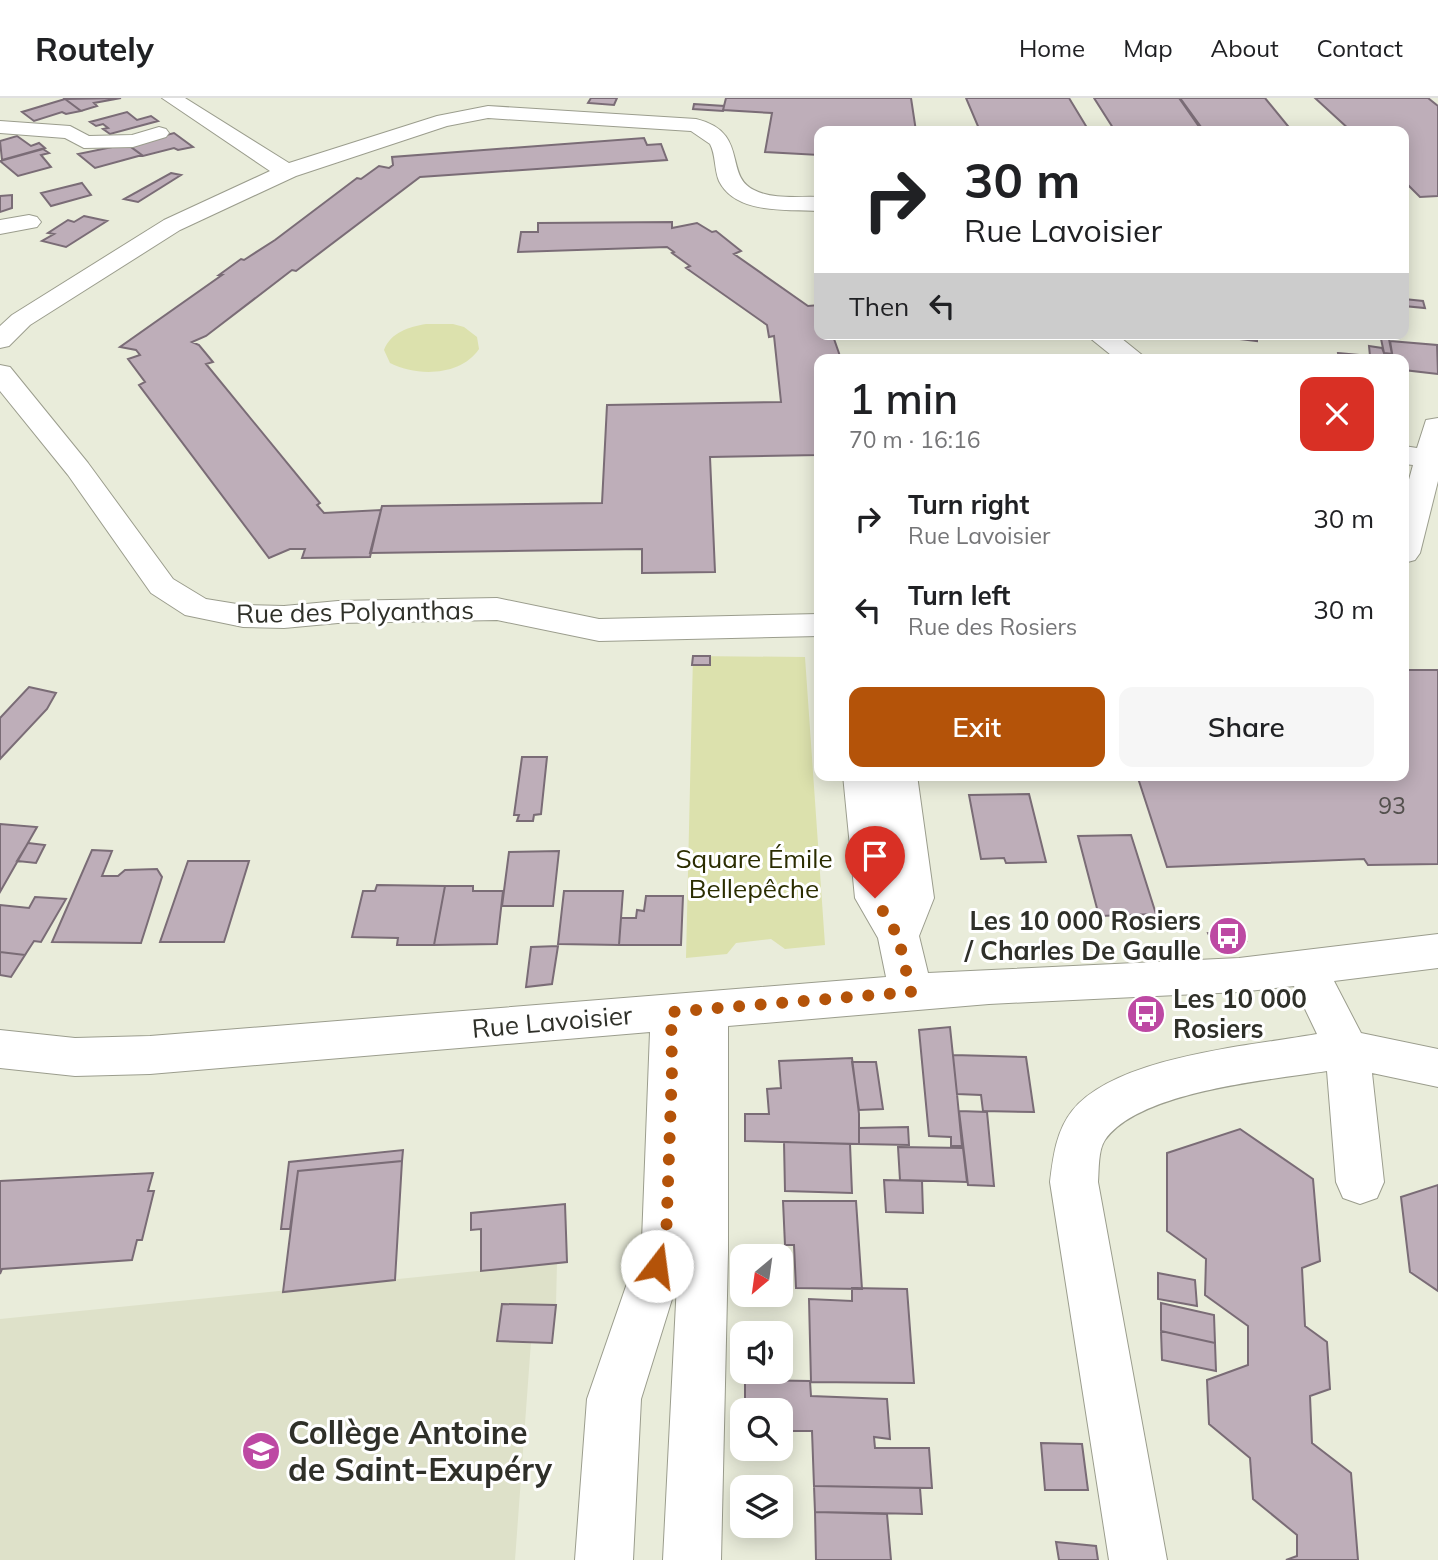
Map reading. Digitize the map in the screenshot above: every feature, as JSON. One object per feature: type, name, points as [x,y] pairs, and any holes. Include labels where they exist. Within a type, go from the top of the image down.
[{"type":"street","points":[[172,98],[268,162],[288,171]]},
{"type":"street","points":[[0,340],[22,320],[155,234],[288,171],[345,150],[466,115],[506,112],[696,125],[713,133],[724,146],[732,184],[741,193],[760,199],[814,204]]},
{"type":"street","points":[[70,132],[86,117]]},
{"type":"street","points":[[0,127],[70,132],[84,142],[133,141],[159,133]]},
{"type":"street","points":[[0,227],[29,222]]},
{"type":"street","points":[[1107,340],[1127,354]]},
{"type":"street","name":"Rue des Polyanthas","points":[[0,373],[78,469],[163,586],[197,608],[214,613],[271,617],[338,612],[497,609],[522,612],[558,623],[599,630],[814,625]]},
{"type":"street","points":[[1409,513],[1416,457],[1429,425]]},
{"type":"street","points":[[863,781],[875,898],[898,936],[911,992]]},
{"type":"street","points":[[898,936],[914,898],[899,781]]},
{"type":"street","name":"Rue Lavoisier","points":[[0,1049],[46,1057],[136,1056],[989,986],[1182,979],[1438,951]]},
{"type":"street","points":[[1306,966],[1347,1050],[1360,1182]]},
{"type":"street","points":[[604,1560],[614,1399],[666,1240],[672,1070],[688,1011]]},
{"type":"street","points":[[688,1011],[703,1252],[692,1560]]},
{"type":"street","points":[[1138,1560],[1074,1182],[1078,1146],[1089,1125],[1109,1106],[1135,1093],[1205,1071],[1347,1050],[1438,1068]]},
{"type":"shaded area","name":"Collège Antoine de Saint-Exupéry","points":[[557,1263],[556,1305],[503,1304],[497,1340],[531,1342],[515,1560],[0,1560],[0,1319]]},
{"type":"green space","points":[[426,324],[453,324],[464,327],[477,337],[479,349],[461,365],[438,371],[413,371],[390,363],[384,350],[391,339],[407,329]]},
{"type":"green space","name":"Square Émile Bellepêche","points":[[693,656],[805,657],[825,945],[785,949],[771,939],[736,943],[727,954],[686,958]]},
{"type":"building","points":[[121,98],[94,103],[97,106],[81,111],[65,99]]},
{"type":"building","points":[[591,98],[617,98],[614,105],[588,103]]},
{"type":"building","points":[[726,98],[911,98],[915,126],[814,126],[814,155],[765,152],[772,113],[723,110]]},
{"type":"building","points":[[966,98],[1069,98],[1086,126],[978,126]]},
{"type":"building","points":[[1094,98],[1179,98],[1199,126],[1112,126]]},
{"type":"building","points":[[1180,98],[1265,98],[1288,126],[1200,126]]},
{"type":"building","points":[[1315,98],[1428,98],[1438,106],[1438,196],[1420,197],[1409,186],[1409,126],[1346,126]]},
{"type":"building","points":[[65,99],[81,111],[66,114],[62,112],[34,121],[22,112]]},
{"type":"building","points":[[694,104],[724,106],[723,111],[693,109]]},
{"type":"building","points":[[127,112],[137,120],[151,116],[158,121],[110,134],[103,129],[108,128],[103,124],[96,126],[90,122]]},
{"type":"building","points":[[174,133],[193,147],[178,150],[174,148],[143,156],[128,145]]},
{"type":"building","points":[[17,136],[31,146],[39,143],[45,148],[2,160],[0,141]]},
{"type":"building","points":[[644,138],[647,145],[661,144],[667,160],[420,177],[296,271],[292,270],[206,336],[192,342],[199,345],[213,362],[206,364],[320,503],[317,505],[324,513],[381,510],[370,557],[302,558],[305,549],[290,549],[269,558],[139,385],[145,382],[128,359],[140,355],[136,350],[120,347],[241,259],[244,260],[275,240],[357,178],[361,179],[379,166],[389,168],[393,165],[392,157]]},
{"type":"building","points":[[127,144],[142,155],[95,168],[78,154]]},
{"type":"building","points":[[43,149],[49,153],[41,155],[51,167],[18,176],[0,161]]},
{"type":"building","points":[[171,173],[181,175],[138,202],[124,199]]},
{"type":"building","points":[[82,183],[91,195],[51,206],[41,193]]},
{"type":"building","points":[[12,195],[12,208],[0,212],[0,196]]},
{"type":"building","points":[[84,216],[107,221],[66,247],[42,241],[54,234],[48,233],[68,220],[74,222]]},
{"type":"building","points":[[672,222],[672,228],[697,223],[712,232],[716,231],[741,251],[734,254],[808,306],[814,305],[814,340],[834,340],[839,354],[814,354],[814,455],[710,457],[715,572],[642,573],[642,549],[370,553],[382,506],[602,503],[607,405],[781,402],[774,336],[769,337],[767,325],[686,268],[690,266],[672,253],[674,252],[667,247],[518,252],[521,232],[538,232],[538,223]]},
{"type":"building","points":[[1409,300],[1423,301],[1425,308],[1409,306]]},
{"type":"building","points":[[1381,340],[1389,340],[1392,354],[1384,353]]},
{"type":"building","points":[[1390,341],[1437,345],[1438,374],[1409,371],[1409,354],[1392,354]]},
{"type":"building","points":[[1369,346],[1382,348],[1384,353],[1392,354],[1370,354]]},
{"type":"building","points":[[693,656],[710,656],[710,665],[692,665]]},
{"type":"building","points":[[1409,670],[1438,670],[1438,864],[1368,865],[1364,859],[1167,867],[1139,781],[1409,781]]},
{"type":"building","points":[[29,687],[56,693],[47,709],[0,759],[0,718]]},
{"type":"building","points":[[522,757],[547,757],[541,814],[534,815],[533,821],[517,821],[519,815],[514,815]]},
{"type":"building","points":[[1029,794],[1046,862],[1006,863],[1004,858],[981,859],[969,795]]},
{"type":"building","points":[[0,824],[37,827],[0,892]]},
{"type":"building","points":[[1131,835],[1156,914],[1099,916],[1078,836]]},
{"type":"building","points":[[28,843],[45,845],[36,863],[17,861]]},
{"type":"building","points":[[92,850],[112,851],[102,876],[118,876],[125,870],[157,869],[162,877],[141,943],[52,942]]},
{"type":"building","points":[[559,851],[553,906],[502,906],[509,852]]},
{"type":"building","points":[[188,861],[249,861],[224,942],[160,942]]},
{"type":"building","points":[[377,885],[445,886],[434,945],[397,945],[398,938],[352,937],[363,891],[375,891]]},
{"type":"building","points":[[445,886],[473,886],[473,891],[503,891],[497,944],[434,945]]},
{"type":"building","points":[[564,891],[623,891],[619,945],[558,944]]},
{"type":"building","points":[[646,896],[683,896],[681,945],[619,945],[621,918],[636,918],[637,910],[644,911]]},
{"type":"building","points":[[35,897],[66,899],[41,942],[34,941],[25,955],[0,952],[0,905],[29,908]]},
{"type":"building","points":[[1240,929],[1246,941],[1214,945],[1208,933]]},
{"type":"building","points":[[558,946],[552,984],[526,987],[531,947]]},
{"type":"building","points":[[0,952],[25,955],[11,977],[0,975]]},
{"type":"building","points":[[950,1027],[962,1146],[951,1146],[951,1137],[929,1136],[919,1030]]},
{"type":"building","points":[[953,1055],[1026,1057],[1034,1112],[983,1111],[981,1095],[957,1094]]},
{"type":"building","points":[[852,1058],[859,1114],[859,1144],[745,1141],[745,1114],[769,1114],[767,1089],[781,1088],[779,1061]]},
{"type":"building","points":[[852,1062],[876,1062],[883,1109],[859,1110]]},
{"type":"building","points":[[959,1111],[987,1112],[994,1186],[968,1185]]},
{"type":"building","points":[[908,1127],[909,1145],[859,1144],[859,1128]]},
{"type":"building","points":[[1240,1129],[1313,1179],[1320,1261],[1302,1268],[1305,1326],[1327,1342],[1330,1389],[1310,1396],[1312,1443],[1351,1473],[1358,1560],[1286,1560],[1297,1556],[1297,1535],[1253,1499],[1250,1458],[1209,1424],[1207,1380],[1248,1365],[1248,1326],[1205,1295],[1206,1259],[1167,1231],[1167,1153]]},
{"type":"building","points":[[784,1142],[850,1144],[852,1193],[785,1191]]},
{"type":"building","points":[[898,1147],[963,1148],[967,1182],[900,1180]]},
{"type":"building","points":[[403,1150],[402,1161],[298,1171],[290,1229],[281,1229],[289,1162]]},
{"type":"building","points":[[402,1161],[395,1280],[283,1292],[298,1171]]},
{"type":"building","points":[[153,1173],[148,1191],[154,1191],[142,1240],[137,1240],[132,1260],[2,1269],[0,1274],[0,1181]]},
{"type":"building","points":[[884,1180],[922,1181],[923,1213],[886,1212]]},
{"type":"building","points":[[1438,1185],[1438,1291],[1410,1272],[1401,1197]]},
{"type":"building","points":[[783,1201],[856,1201],[862,1289],[796,1288],[794,1245],[785,1244]]},
{"type":"building","points":[[565,1204],[567,1262],[481,1271],[481,1229],[471,1230],[471,1213]]},
{"type":"building","points":[[1158,1273],[1195,1280],[1197,1306],[1158,1299]]},
{"type":"building","points":[[852,1288],[907,1289],[914,1383],[811,1382],[809,1299],[852,1301]]},
{"type":"building","points":[[1161,1303],[1214,1315],[1215,1343],[1161,1331]]},
{"type":"building","points":[[502,1304],[556,1305],[552,1343],[497,1341]]},
{"type":"building","points":[[1161,1331],[1215,1343],[1216,1371],[1162,1360]]},
{"type":"building","points":[[793,1381],[810,1381],[811,1396],[887,1399],[890,1439],[874,1437],[875,1448],[929,1448],[932,1488],[814,1486],[812,1431],[793,1431],[793,1398],[745,1398],[745,1384],[793,1384]]},
{"type":"building","points":[[1041,1443],[1082,1444],[1088,1490],[1045,1490]]},
{"type":"building","points":[[814,1486],[920,1488],[922,1514],[815,1512]]},
{"type":"building","points":[[815,1512],[887,1514],[891,1560],[816,1560]]},
{"type":"building","points":[[1056,1542],[1096,1546],[1098,1560],[1059,1560]]},
{"type":"place","name":"Les 10 000 Rosiers / Charles De Gaulle","points":[[1228,936]]},
{"type":"place","name":"Les 10 000 Rosiers","points":[[1146,1014]]},
{"type":"place","name":"Collège Antoine de Saint-Exupéry","points":[[261,1451]]},
{"type":"route","points":[[657,1266],[666,1240],[672,1070],[671,1012],[911,992],[898,936],[875,898]]}]
